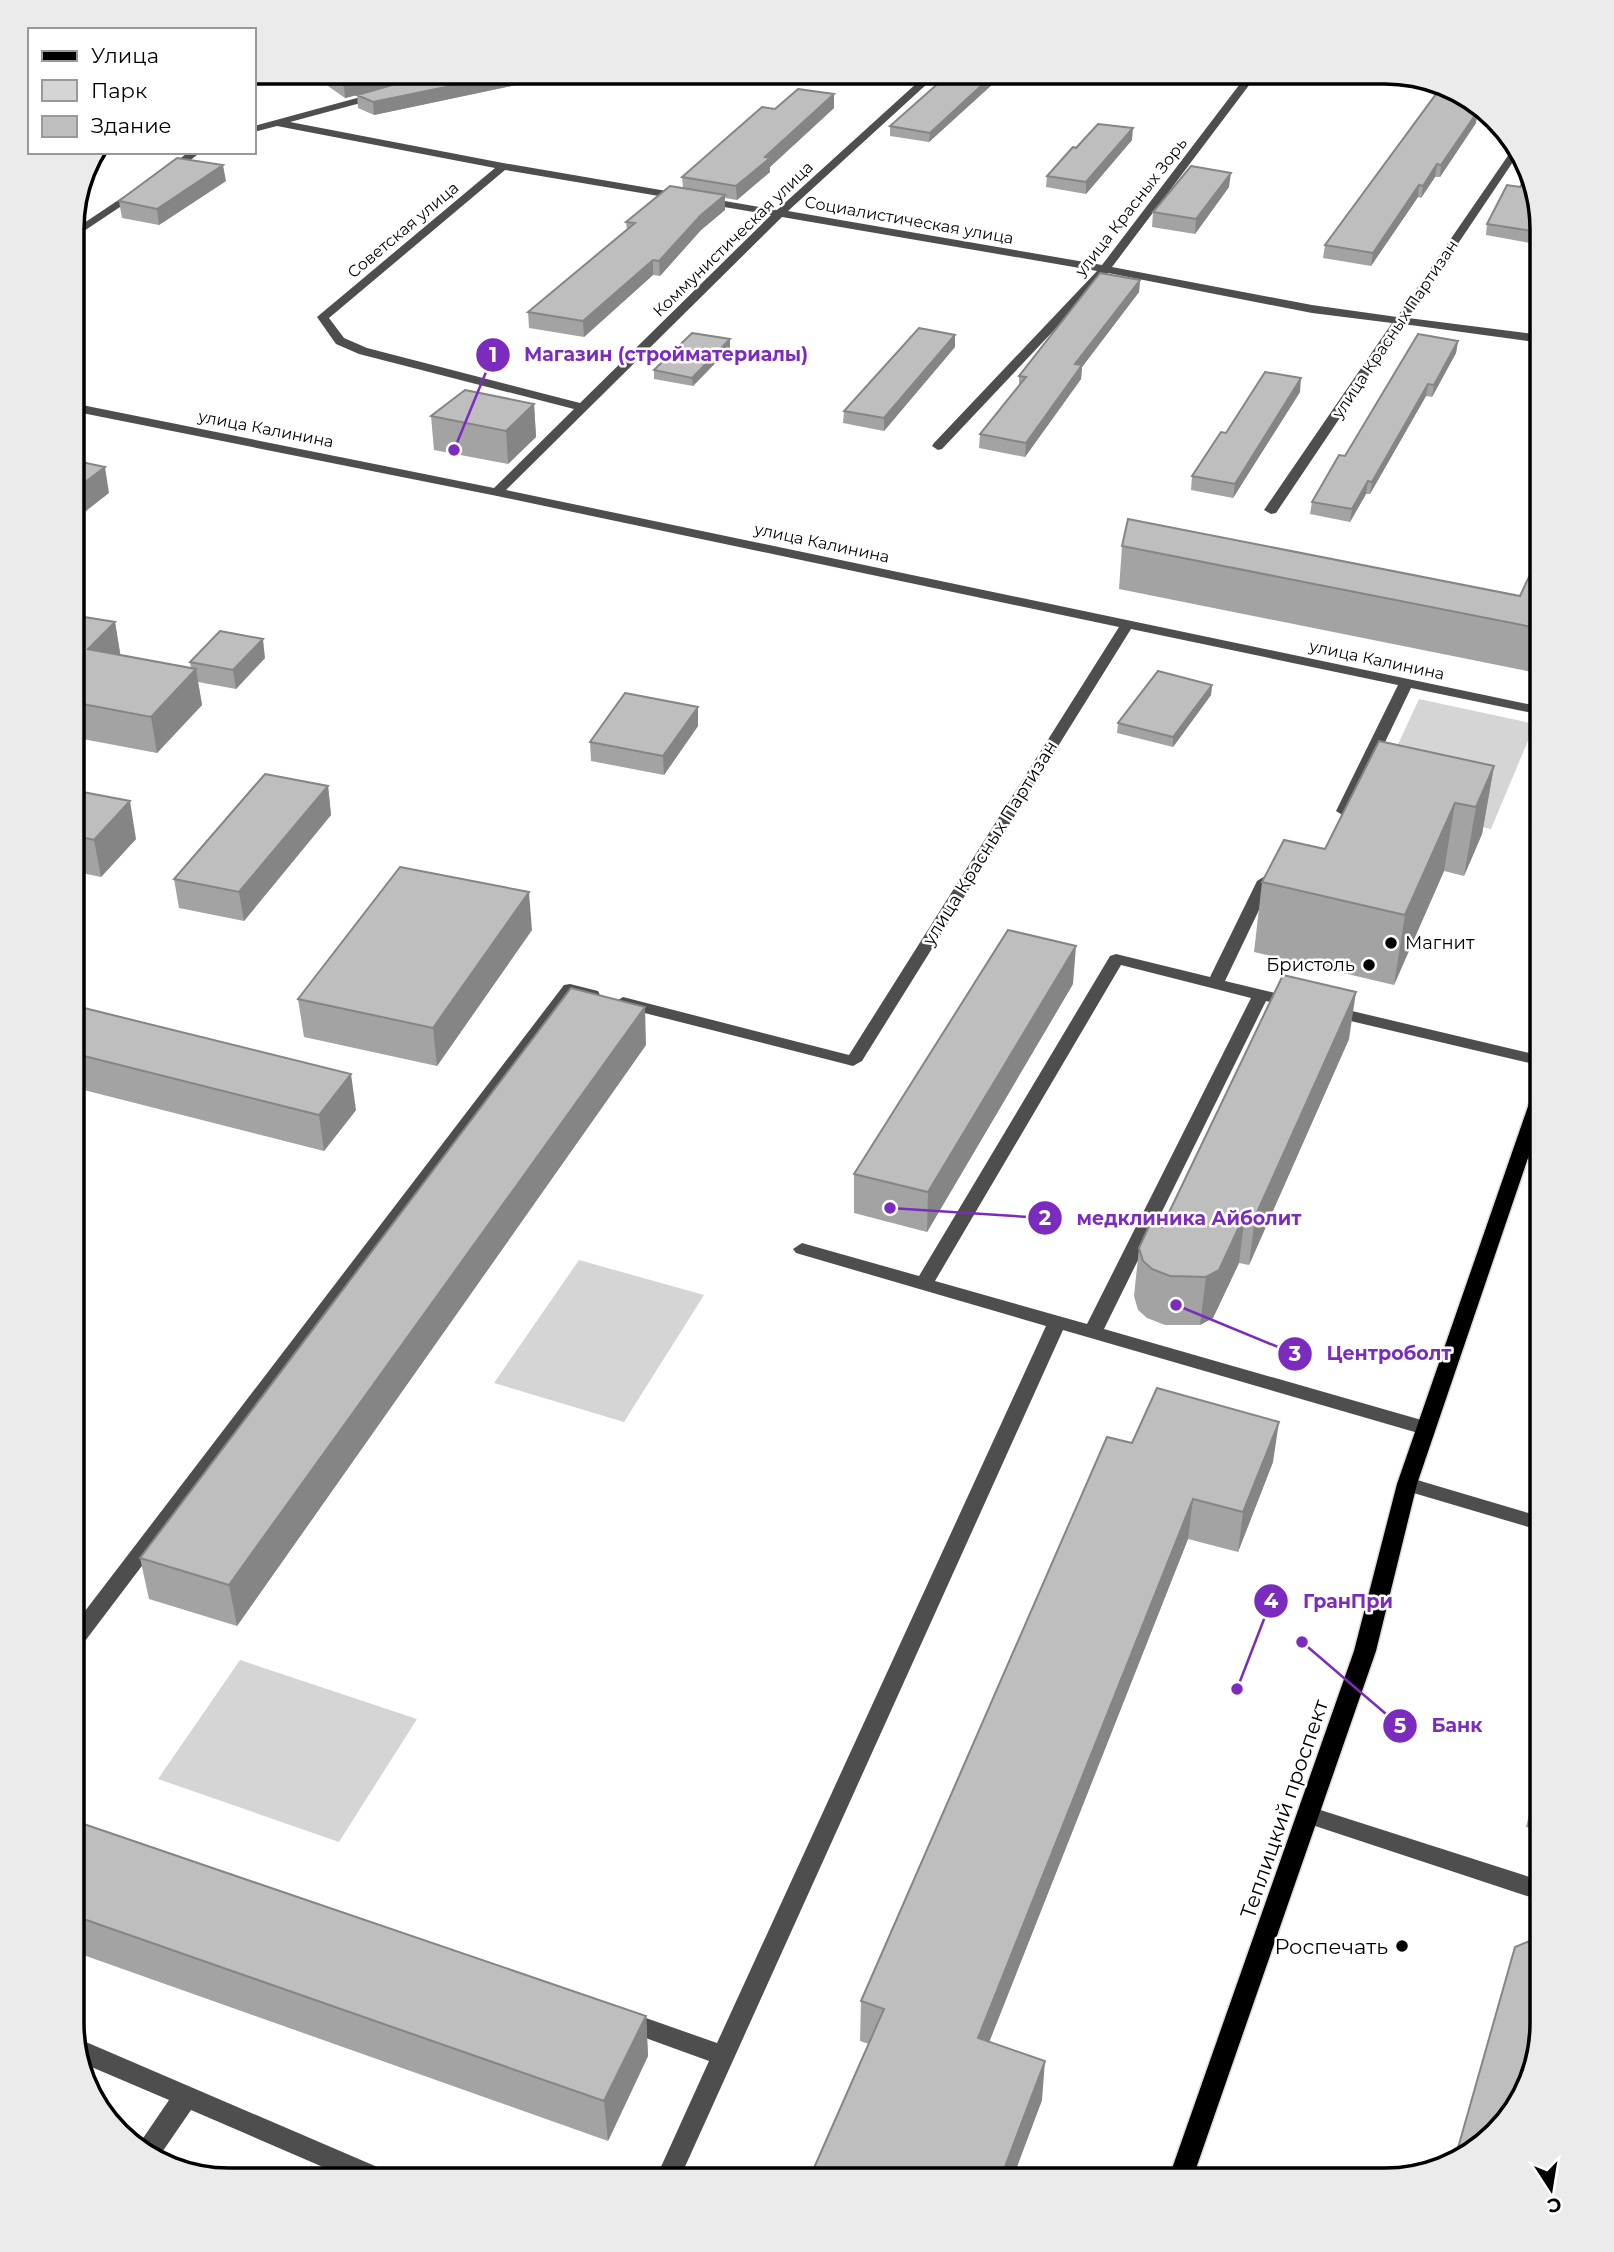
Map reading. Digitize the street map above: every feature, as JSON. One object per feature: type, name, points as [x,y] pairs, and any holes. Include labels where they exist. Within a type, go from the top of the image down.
[{"type":"main road","name":"Теплицкий проспект","points":[[1184,2168],[1365,1651],[1407,1484],[1530,1126]]},
{"type":"street","name":"Коммунистическая улица","points":[[498,492],[780,214],[922,84]]},
{"type":"street","name":"улица Красных Зорь","points":[[938,446],[1105,269],[1246,84]]},
{"type":"street","points":[[256,128],[393,92]]},
{"type":"street","name":"Социалистическая улица","points":[[272,122],[503,166],[1105,269],[1312,309],[1401,318],[1530,337]]},
{"type":"street","points":[[162,175],[193,154]]},
{"type":"street","name":"улица Красных Партизан","points":[[1271,510],[1511,157]]},
{"type":"street","name":"Советская улица","points":[[503,166],[323,317],[340,341],[363,351],[583,408]]},
{"type":"street","points":[[84,228],[151,183]]},
{"type":"street","name":"улица Калинина","points":[[84,410],[498,492],[1530,709]]},
{"type":"street","name":"улица Красных Партизан","points":[[84,1627],[570,989],[853,1061],[1127,625]]},
{"type":"street","points":[[1335,830],[1406,684]]},
{"type":"street","points":[[1215,984],[1265,881],[1296,888]]},
{"type":"street","points":[[924,1284],[1116,959],[1530,1058]]},
{"type":"street","points":[[1094,1332],[1261,995]]},
{"type":"street","points":[[802,1250],[1425,1428]]},
{"type":"street","points":[[673,2168],[1058,1322]]},
{"type":"street","points":[[1407,1484],[1530,1520]]},
{"type":"street","points":[[1308,1815],[1530,1887]]},
{"type":"street","points":[[606,2015],[724,2056]]},
{"type":"street","points":[[87,2054],[352,2168]]},
{"type":"street","points":[[152,2146],[186,2096]]},
{"type":"green space","points":[[1419,699],[1530,723],[1530,736],[1491,829],[1371,803]]},
{"type":"green space","points":[[579,1260],[704,1295],[624,1422],[494,1383]]},
{"type":"green space","points":[[240,1660],[417,1719],[339,1842],[158,1779]]},
{"type":"building","points":[[396,84],[461,84],[373,102],[357,95]]},
{"type":"building","points":[[937,84],[983,84],[930,133],[890,126]]},
{"type":"building","points":[[798,89],[834,94],[765,157],[770,158],[736,186],[682,177],[762,107],[775,109]]},
{"type":"building","points":[[1436,94],[1475,115],[1441,165],[1437,164],[1423,186],[1419,185],[1373,253],[1325,245]]},
{"type":"building","points":[[1098,124],[1133,128],[1086,182],[1047,176],[1073,147],[1076,148]]},
{"type":"building","points":[[177,158],[223,165],[157,209],[119,201]]},
{"type":"building","points":[[1191,166],[1231,173],[1196,219],[1153,212]]},
{"type":"building","points":[[1522,183],[1529,210],[1530,231],[1487,224],[1507,185],[1520,187]]},
{"type":"building","points":[[670,186],[725,195],[701,215],[659,261],[653,260],[583,321],[528,312],[635,223],[626,222]]},
{"type":"building","points":[[1100,273],[1140,280],[1075,364],[1082,365],[1026,443],[980,434],[1026,377],[1019,376]]},
{"type":"building","points":[[919,328],[955,335],[884,418],[844,411]]},
{"type":"building","points":[[692,333],[730,339],[692,378],[654,370]]},
{"type":"building","points":[[1418,334],[1458,341],[1434,385],[1428,384],[1372,482],[1368,481],[1352,509],[1312,502],[1339,455],[1345,456]]},
{"type":"building","points":[[1265,372],[1301,378],[1235,484],[1192,476],[1221,432],[1226,433]]},
{"type":"building","points":[[465,390],[534,404],[506,431],[431,416]]},
{"type":"building","points":[[84,463],[105,467],[84,483]]},
{"type":"building","points":[[1128,519],[1520,596],[1530,575],[1530,627],[1122,546]]},
{"type":"building","points":[[84,617],[115,622],[88,649],[196,669],[151,717],[84,704]]},
{"type":"building","points":[[220,631],[263,639],[233,670],[190,662]]},
{"type":"building","points":[[1158,671],[1212,685],[1173,737],[1118,723]]},
{"type":"building","points":[[625,693],[698,707],[663,756],[590,742]]},
{"type":"building","points":[[1379,741],[1494,766],[1476,807],[1455,803],[1405,915],[1262,882],[1284,840],[1325,849]]},
{"type":"building","points":[[265,774],[328,786],[239,892],[174,879]]},
{"type":"building","points":[[84,792],[130,801],[94,840],[84,838]]},
{"type":"building","points":[[400,867],[529,892],[433,1028],[298,999]]},
{"type":"building","points":[[1008,930],[1076,946],[928,1192],[854,1174]]},
{"type":"building","points":[[1283,975],[1356,992],[1255,1217],[1245,1214],[1219,1270],[1206,1277],[1170,1276],[1152,1269],[1143,1261],[1139,1248],[1150,1224],[1162,1227]]},
{"type":"building","points":[[571,988],[645,1007],[229,1585],[140,1558]]},
{"type":"building","points":[[84,1008],[351,1074],[319,1115],[84,1056]]},
{"type":"building","points":[[1157,1388],[1279,1422],[1243,1512],[1193,1499],[978,2038],[1045,2061],[1005,2168],[814,2168],[884,2009],[861,2001],[1107,1437],[1132,1443]]},
{"type":"building","points":[[84,1824],[646,2016],[604,2101],[84,1919]]},
{"type":"building","points":[[1530,1941],[1530,2023],[1525,2061],[1511,2096],[1500,2111],[1488,2126],[1458,2149],[1515,1947]]},
{"type":"place","name":"Магазин (стройматериалы)","points":[[454,450]]},
{"type":"place","name":"Магнит","points":[[1391,943]]},
{"type":"place","name":"Бристоль","points":[[1369,965]]},
{"type":"place","name":"медклиника Айболит","points":[[890,1208]]},
{"type":"place","name":"Центроболт","points":[[1176,1305]]},
{"type":"place","name":"Банк","points":[[1302,1642]]},
{"type":"place","name":"ГранПри","points":[[1237,1689]]},
{"type":"place","name":"Роспечать","points":[[1402,1946]]}]
